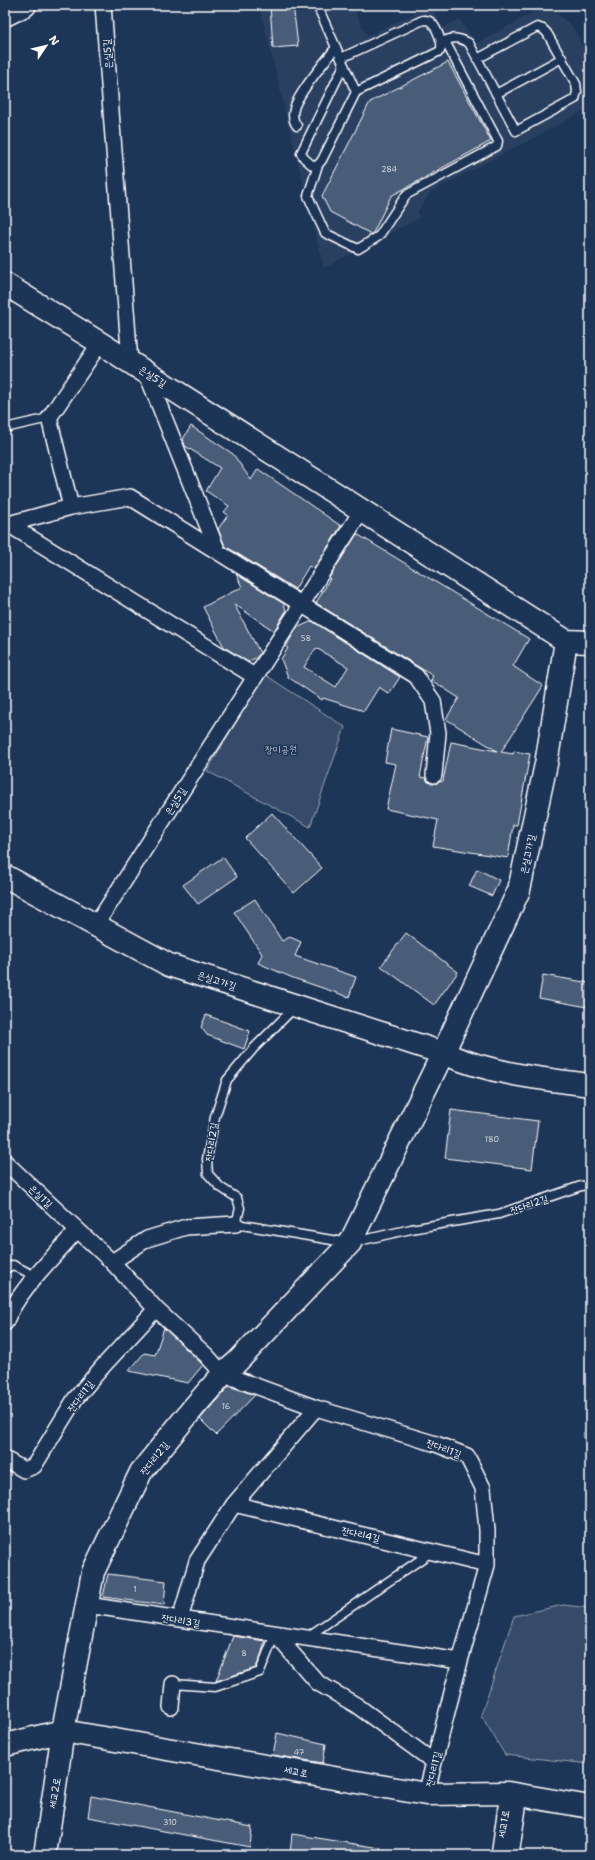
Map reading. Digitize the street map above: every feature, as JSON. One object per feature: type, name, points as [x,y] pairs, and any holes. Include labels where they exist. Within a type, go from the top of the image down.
[{"type":"street","points":[[5,15],[25,5]]},
{"type":"street","name":"은실5길","points":[[96,925],[254,676],[362,510],[138,367],[103,5]]},
{"type":"street","points":[[5,284],[138,367],[218,552]]},
{"type":"street","points":[[71,507],[49,418],[100,343]]},
{"type":"street","points":[[6,525],[71,507],[130,497],[300,605],[416,676],[433,701],[438,733],[434,775]]},
{"type":"street","points":[[362,510],[566,641],[590,642]]},
{"type":"street","points":[[6,525],[254,676]]},
{"type":"street","name":"은실고가길","points":[[443,1053],[519,890],[546,764],[566,641]]},
{"type":"street","name":"은실고가길","points":[[5,876],[169,964],[443,1053],[466,1063],[550,1080],[590,1085]]},
{"type":"street","name":"잔다리2길","points":[[64,1731],[93,1572],[141,1472],[223,1374],[237,1362],[350,1243],[443,1053]]},
{"type":"street","name":"은실1길","points":[[5,1162],[112,1262]]},
{"type":"street","points":[[112,1262],[148,1239],[186,1227],[236,1224]]},
{"type":"street","points":[[5,1322],[20,1294],[37,1277],[77,1230]]},
{"type":"street","name":"잔다리1길","points":[[112,1262],[156,1309],[223,1374],[316,1408],[436,1444],[467,1456],[482,1488],[487,1530],[487,1565],[460,1661],[426,1794]]},
{"type":"street","name":"잔다리1길","points":[[5,1459],[24,1470],[34,1466],[75,1399],[156,1309]]},
{"type":"street","points":[[180,1619],[197,1561],[234,1504],[316,1408]]},
{"type":"street","name":"잔다리4길","points":[[234,1504],[487,1565]]},
{"type":"street","name":"잔다리3길","points":[[87,1605],[460,1661]]},
{"type":"street","points":[[275,1634],[318,1683],[356,1705],[434,1762]]},
{"type":"street","points":[[171,1707],[174,1684]]},
{"type":"street","name":"세교로","points":[[5,1745],[64,1731],[426,1794],[590,1807]]},
{"type":"street","name":"세교2로","points":[[45,1855],[64,1731]]},
{"type":"street","points":[[513,1802],[590,1820]]},
{"type":"street","name":"세교1로","points":[[499,1855],[513,1802]]},
{"type":"street","name":"세교1로","points":[[511,1855],[513,1802]]},
{"type":"lane","points":[[317,5],[356,92]]},
{"type":"lane","points":[[318,164],[313,166],[301,153],[342,62],[423,20],[432,23],[443,42],[498,141],[497,146],[406,195],[379,236],[358,249],[325,233],[308,196],[318,164],[356,92],[440,51],[443,42],[453,37],[462,39],[469,43],[477,59],[516,131],[575,99],[577,92],[576,84],[547,33],[543,29],[537,27],[477,59]]},
{"type":"lane","points":[[297,126],[293,116],[297,100],[336,47]]},
{"type":"lane","points":[[496,94],[562,58]]},
{"type":"lane","points":[[5,428],[49,418]]},
{"type":"lane","name":"잔다리2길","points":[[296,1006],[254,1048],[227,1080],[215,1116],[208,1159],[208,1174],[220,1187],[237,1198],[240,1208],[236,1224],[350,1243],[411,1229],[499,1214],[581,1186],[590,1185]]},
{"type":"lane","points":[[5,1269],[13,1265],[37,1277]]},
{"type":"lane","points":[[305,1638],[433,1551]]},
{"type":"lane","points":[[174,1684],[215,1687],[260,1672],[275,1634]]},
{"type":"shaded area","points":[[259,5],[352,5],[367,36],[432,5],[442,28],[460,19],[476,44],[546,5],[572,26],[585,49],[590,79],[590,108],[431,192],[418,211],[419,218],[324,268]]},
{"type":"green space","name":"장미공원","points":[[264,674],[345,727],[310,827],[207,771]]},
{"type":"green space","points":[[590,1426],[590,1477],[583,1433]]},
{"type":"green space","points":[[563,1605],[590,1608],[590,1764],[505,1755],[481,1715],[514,1616]]},
{"type":"building","points":[[270,5],[293,5],[298,46],[273,48]]},
{"type":"building","points":[[448,62],[491,141],[391,196],[373,233],[371,234],[330,212],[322,196],[370,102]]},
{"type":"building","points":[[191,426],[233,454],[251,480],[258,469],[341,526],[314,569],[309,566],[295,589],[225,546],[218,529],[228,515],[224,512],[229,506],[206,491],[220,468],[185,446],[183,439]]},
{"type":"building","points":[[357,534],[529,639],[513,666],[543,686],[501,752],[513,754],[514,751],[530,754],[517,825],[513,825],[508,858],[433,846],[438,820],[386,809],[396,764],[385,762],[391,729],[428,737],[420,777],[426,778],[428,782],[433,784],[443,781],[451,742],[497,751],[446,719],[459,698],[431,680],[433,676],[316,603],[330,579],[329,578]]},
{"type":"building","points":[[236,574],[284,604],[286,611],[274,631],[234,604],[260,653],[257,657],[248,662],[224,647],[203,607],[242,587]]},
{"type":"building","points":[[312,621],[400,677],[389,694],[379,687],[364,711],[323,698],[322,700],[288,677],[281,659],[297,628]],"holes":[[[316,648],[348,667],[336,687],[304,667]]]},
{"type":"building","points":[[272,813],[322,868],[294,893],[245,838]]},
{"type":"building","points":[[223,857],[237,877],[198,904],[183,885]]},
{"type":"building","points":[[477,869],[499,880],[492,896],[469,886]]},
{"type":"building","points":[[255,899],[282,941],[290,937],[301,942],[295,956],[356,977],[349,997],[293,978],[258,963],[262,954],[234,912]]},
{"type":"building","points":[[406,933],[458,972],[434,1005],[381,966]]},
{"type":"building","points":[[543,975],[590,983],[587,1007],[539,998]]},
{"type":"building","points":[[206,1015],[250,1031],[244,1049],[207,1035],[201,1027]]},
{"type":"building","points":[[451,1110],[538,1121],[532,1169],[445,1158]]},
{"type":"building","points":[[164,1328],[203,1365],[188,1383],[129,1371],[144,1353],[155,1355]]},
{"type":"building","points":[[229,1386],[255,1395],[216,1435],[200,1419]]},
{"type":"building","points":[[108,1574],[166,1581],[164,1605],[103,1597]]},
{"type":"building","points":[[233,1636],[265,1641],[256,1668],[216,1681]]},
{"type":"building","points":[[277,1733],[326,1744],[323,1763],[273,1755]]},
{"type":"building","points":[[91,1796],[252,1827],[250,1847],[88,1817]]},
{"type":"building","points":[[292,1834],[381,1848],[381,1855],[290,1855]]}]
